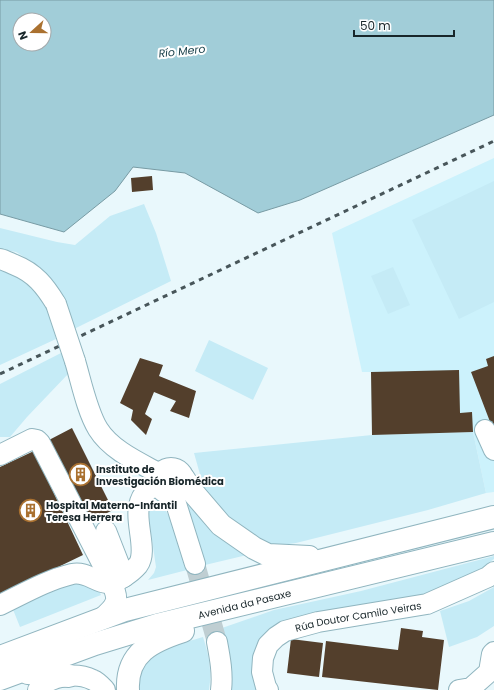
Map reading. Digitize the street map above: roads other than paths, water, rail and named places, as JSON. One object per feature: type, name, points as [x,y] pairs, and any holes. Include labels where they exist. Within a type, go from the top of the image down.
[{"type":"main road","points":[[169,483],[191,490],[221,525],[254,548],[268,555],[332,558]]},
{"type":"main road","points":[[0,657],[125,610],[494,517]]},
{"type":"main road","name":"Avenida da Pasaxe","points":[[49,679],[95,644],[157,625],[494,543]]},
{"type":"main road","points":[[128,690],[130,670],[135,659],[150,645],[166,637],[284,595]]},
{"type":"main road","points":[[10,676],[49,679]]},
{"type":"street","points":[[0,259],[26,270],[46,287],[56,304],[90,410],[98,428],[109,442],[169,483],[195,564]]},
{"type":"street","points":[[485,430],[494,450]]},
{"type":"street","points":[[0,455],[32,439],[37,440],[40,443],[118,579]]},
{"type":"street","points":[[0,605],[56,578],[74,573],[82,573],[107,583],[118,579],[139,564],[142,554],[138,507],[144,494],[169,483]]},
{"type":"street","points":[[472,523],[494,509]]},
{"type":"street","points":[[101,619],[108,614],[116,603],[118,579],[106,531]]},
{"type":"street","name":"Rúa Doutor Camilo Veiras","points":[[268,690],[262,672],[263,658],[268,645],[285,631],[318,622],[427,604],[488,577],[494,572]]},
{"type":"street","points":[[217,642],[221,662],[221,690]]},
{"type":"street","points":[[459,690],[471,688],[489,672],[492,654],[494,652]]},
{"type":"street","points":[[49,679],[87,678],[94,681],[105,690]]},
{"type":"water","name":"Río Mero","points":[[0,0],[494,0],[494,115],[300,200],[258,213],[185,173],[133,167],[115,191],[64,232],[0,214]]},
{"type":"tunnel","points":[[195,564],[217,642]]},
{"type":"railway","points":[[0,374],[494,141]]},
{"type":"place","name":"Instituto de Investigación Biomédica","points":[[81,475]]},
{"type":"place","name":"Hospital Materno-Infantil Teresa Herrera","points":[[31,511]]}]
